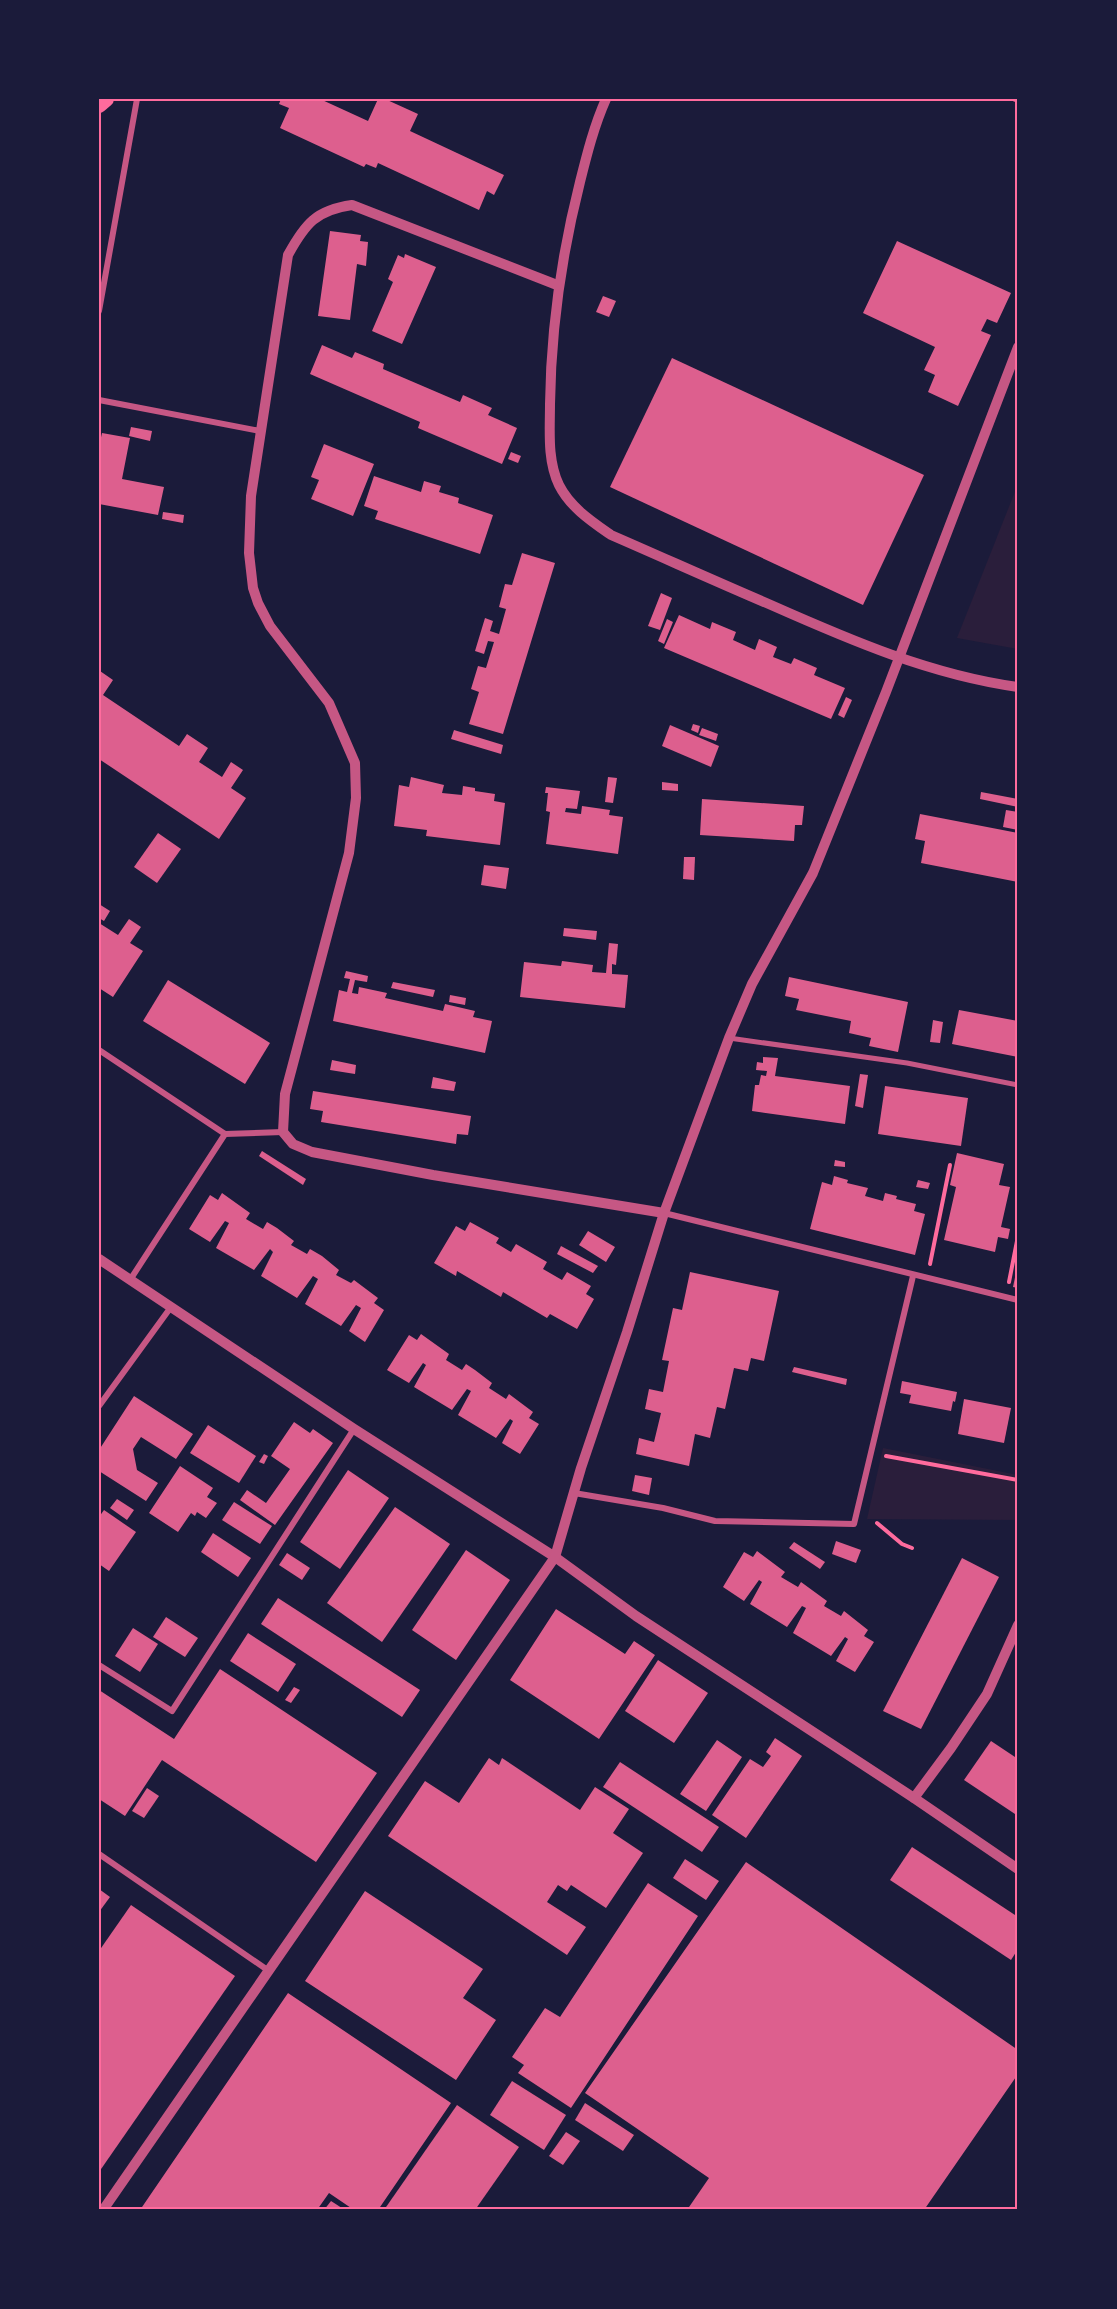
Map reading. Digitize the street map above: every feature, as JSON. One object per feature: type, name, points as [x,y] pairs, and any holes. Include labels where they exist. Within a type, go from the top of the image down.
[{"type":"highway","points":[[99,105],[106,99]]},
{"type":"street","points":[[99,311],[137,99]]},
{"type":"street","points":[[606,99],[594,126],[576,195],[557,285],[550,374],[550,450],[559,484],[580,513],[611,535],[850,640],[899,657],[992,683],[1018,687]]},
{"type":"street","points":[[557,285],[352,206],[334,208],[319,215],[302,230],[288,255],[251,496],[249,553],[253,588],[270,626],[329,703],[355,763],[356,798],[349,853],[285,1094],[283,1132],[293,1144],[312,1152],[664,1214],[1018,1300]]},
{"type":"street","points":[[103,2210],[555,1557],[664,1214],[729,1038],[752,984],[813,873],[1018,347]]},
{"type":"street","points":[[99,400],[260,431]]},
{"type":"street","points":[[729,1038],[907,1063],[1018,1085]]},
{"type":"street","points":[[99,1050],[225,1134],[283,1132]]},
{"type":"street","points":[[130,1280],[225,1134]]},
{"type":"street","points":[[99,1259],[354,1429],[555,1557],[636,1616],[1018,1869]]},
{"type":"street","points":[[574,1493],[663,1508],[715,1521],[854,1524],[913,1276]]},
{"type":"street","points":[[99,1406],[171,1307]]},
{"type":"street","points":[[99,1665],[172,1711],[354,1429]]},
{"type":"street","points":[[914,1798],[987,1694],[1018,1625]]},
{"type":"street","points":[[99,1854],[269,1972]]},
{"type":"path","points":[[927,1279],[950,1164]]},
{"type":"path","points":[[1006,1297],[1018,1236]]},
{"type":"path","points":[[871,1453],[1018,1480]]},
{"type":"path","points":[[877,1523],[902,1544],[912,1548]]},
{"type":"shaded area","points":[[1018,484],[1018,649],[957,638]]},
{"type":"shaded area","points":[[883,1448],[1018,1475],[1018,1520],[867,1519]]},
{"type":"building","points":[[281,99],[320,99],[368,121],[378,99],[385,99],[418,114],[410,131],[504,175],[494,195],[487,191],[479,210],[378,163],[376,168],[366,164],[364,167],[280,128],[289,108],[279,104]]},
{"type":"building","points":[[330,231],[361,235],[360,241],[368,242],[366,266],[357,264],[350,320],[318,316]]},
{"type":"building","points":[[897,241],[1011,293],[997,323],[987,319],[981,331],[991,335],[958,406],[928,392],[935,375],[924,370],[935,347],[863,313]]},
{"type":"building","points":[[405,254],[436,267],[402,344],[372,331],[393,282],[388,279],[398,255],[404,258]]},
{"type":"building","points":[[603,296],[616,301],[609,317],[596,312]]},
{"type":"building","points":[[322,345],[352,358],[355,352],[384,364],[383,369],[460,402],[463,395],[492,408],[488,415],[517,428],[502,464],[418,428],[420,422],[310,374]]},
{"type":"building","points":[[672,358],[924,475],[863,605],[610,487]]},
{"type":"building","points":[[131,427],[152,431],[150,441],[129,436]]},
{"type":"building","points":[[102,433],[130,438],[122,479],[164,487],[158,515],[99,504],[99,446]]},
{"type":"building","points":[[324,444],[374,464],[353,516],[311,499],[319,480],[311,477]]},
{"type":"building","points":[[511,452],[521,456],[518,463],[508,459]]},
{"type":"building","points":[[374,476],[421,492],[424,481],[441,486],[439,492],[459,498],[458,503],[493,515],[480,554],[375,519],[378,511],[364,506]]},
{"type":"building","points":[[163,512],[184,515],[183,523],[162,519]]},
{"type":"building","points":[[522,553],[555,563],[503,734],[469,724],[479,692],[471,689],[478,666],[486,668],[494,642],[488,641],[484,654],[475,651],[485,618],[493,621],[490,631],[499,634],[506,609],[499,607],[505,584],[512,585]]},
{"type":"building","points":[[661,593],[672,598],[660,630],[648,626]]},
{"type":"building","points":[[679,615],[710,629],[712,622],[736,632],[733,640],[755,650],[759,639],[777,647],[773,657],[791,664],[794,658],[817,668],[814,675],[845,688],[831,719],[664,648]]},
{"type":"building","points":[[667,619],[673,622],[664,644],[658,641]]},
{"type":"building","points":[[100,671],[113,680],[103,695],[179,746],[187,734],[208,748],[199,762],[222,777],[231,762],[243,770],[231,788],[246,798],[219,839],[99,759]]},
{"type":"building","points":[[846,697],[852,700],[844,718],[838,715]]},
{"type":"building","points":[[693,724],[700,726],[698,733],[691,730]]},
{"type":"building","points":[[670,725],[719,746],[711,767],[662,746]]},
{"type":"building","points":[[702,728],[718,734],[716,741],[699,735]]},
{"type":"building","points":[[454,730],[503,745],[501,754],[451,739]]},
{"type":"building","points":[[411,777],[444,785],[442,793],[462,795],[463,786],[475,788],[475,791],[495,794],[494,801],[505,803],[500,845],[426,836],[427,830],[394,826],[399,785],[409,787]]},
{"type":"building","points":[[608,777],[617,778],[613,803],[605,802]]},
{"type":"building","points":[[662,782],[678,784],[678,791],[662,790]]},
{"type":"building","points":[[546,787],[580,791],[577,809],[566,808],[565,812],[581,814],[582,806],[610,810],[609,815],[623,817],[618,854],[546,844],[550,812],[546,811],[548,793],[545,793]]},
{"type":"building","points":[[981,792],[1018,799],[1018,807],[980,799]]},
{"type":"building","points":[[702,799],[804,806],[802,825],[795,825],[794,841],[700,835]]},
{"type":"building","points":[[1006,810],[1018,812],[1018,830],[1003,827]]},
{"type":"building","points":[[920,814],[1018,833],[1018,882],[921,863],[925,841],[915,839]]},
{"type":"building","points":[[158,833],[181,849],[157,883],[134,867]]},
{"type":"building","points":[[684,857],[695,857],[694,880],[683,879]]},
{"type":"building","points":[[484,865],[509,868],[506,889],[481,885]]},
{"type":"building","points":[[99,904],[110,911],[104,921],[99,918]]},
{"type":"building","points":[[129,919],[141,927],[130,943],[143,951],[113,997],[99,988],[99,923],[118,935]]},
{"type":"building","points":[[564,928],[597,931],[596,940],[563,936]]},
{"type":"building","points":[[609,943],[618,944],[616,965],[612,964],[612,974],[628,975],[625,1008],[520,997],[524,962],[561,966],[562,961],[593,965],[592,972],[606,973]]},
{"type":"building","points":[[346,971],[368,976],[367,982],[355,980],[352,993],[358,994],[359,987],[387,993],[385,998],[443,1011],[445,1004],[475,1011],[473,1017],[492,1021],[485,1053],[333,1021],[339,990],[347,992],[350,979],[344,978]]},
{"type":"building","points":[[789,977],[908,1002],[898,1052],[869,1046],[871,1038],[849,1033],[851,1021],[796,1010],[799,999],[785,996]]},
{"type":"building","points":[[168,980],[270,1043],[245,1084],[143,1021]]},
{"type":"building","points":[[393,982],[435,990],[433,997],[391,988]]},
{"type":"building","points":[[450,995],[466,998],[465,1005],[449,1002]]},
{"type":"building","points":[[959,1010],[1018,1021],[1018,1057],[952,1044]]},
{"type":"building","points":[[933,1020],[943,1022],[940,1043],[930,1042]]},
{"type":"building","points":[[763,1057],[778,1058],[775,1076],[850,1086],[845,1124],[752,1111],[755,1085],[759,1085],[761,1075],[766,1076],[767,1071],[756,1070],[757,1062],[763,1063]]},
{"type":"building","points":[[332,1060],[356,1065],[355,1074],[330,1070]]},
{"type":"building","points":[[860,1074],[868,1075],[863,1108],[855,1106]]},
{"type":"building","points":[[433,1077],[456,1082],[454,1091],[431,1088]]},
{"type":"building","points":[[885,1086],[968,1098],[961,1146],[878,1134]]},
{"type":"building","points":[[313,1091],[471,1116],[468,1135],[457,1134],[456,1144],[321,1122],[323,1111],[310,1109]]},
{"type":"building","points":[[262,1151],[306,1179],[303,1185],[259,1156]]},
{"type":"building","points":[[957,1153],[1004,1164],[999,1185],[1010,1187],[1001,1227],[1010,1229],[1008,1239],[998,1237],[995,1252],[944,1240],[956,1187],[950,1185]]},
{"type":"building","points":[[835,1160],[845,1162],[845,1167],[834,1166]]},
{"type":"building","points":[[834,1176],[848,1180],[847,1183],[868,1188],[865,1196],[883,1201],[885,1193],[897,1196],[896,1199],[916,1204],[914,1211],[925,1214],[915,1255],[810,1229],[822,1182],[832,1185]]},
{"type":"building","points":[[918,1180],[930,1183],[928,1189],[916,1187]]},
{"type":"building","points":[[222,1193],[250,1213],[246,1219],[263,1229],[267,1222],[294,1241],[291,1245],[307,1254],[310,1249],[322,1256],[339,1270],[336,1275],[351,1283],[354,1280],[378,1298],[374,1303],[384,1310],[365,1342],[349,1331],[361,1308],[356,1305],[341,1326],[305,1304],[318,1279],[313,1276],[297,1298],[261,1276],[273,1252],[270,1249],[254,1270],[216,1248],[229,1223],[225,1221],[210,1242],[189,1229],[210,1195],[218,1200]]},
{"type":"building","points":[[470,1222],[499,1238],[496,1243],[511,1252],[516,1244],[547,1262],[543,1269],[562,1280],[567,1272],[591,1286],[586,1294],[594,1299],[577,1329],[550,1314],[547,1318],[503,1292],[501,1297],[457,1271],[456,1276],[434,1263],[456,1226],[465,1231]]},
{"type":"building","points":[[588,1231],[615,1247],[606,1262],[579,1245]]},
{"type":"building","points":[[561,1246],[598,1266],[593,1273],[557,1254]]},
{"type":"building","points":[[1018,1268],[1018,1288],[1013,1287]]},
{"type":"building","points":[[690,1272],[779,1291],[764,1361],[751,1358],[748,1371],[734,1368],[725,1409],[717,1407],[710,1438],[695,1434],[689,1466],[636,1454],[639,1438],[654,1442],[661,1413],[645,1409],[649,1389],[663,1392],[669,1361],[662,1360],[673,1308],[682,1310]]},
{"type":"building","points":[[421,1334],[449,1354],[446,1360],[462,1370],[466,1364],[492,1383],[489,1388],[506,1399],[509,1394],[533,1412],[529,1418],[539,1424],[520,1454],[502,1443],[513,1421],[510,1419],[496,1438],[458,1415],[471,1391],[467,1389],[452,1410],[414,1387],[426,1365],[423,1363],[409,1383],[387,1370],[409,1335],[417,1340]]},
{"type":"building","points":[[794,1367],[847,1379],[846,1385],[792,1372]]},
{"type":"building","points":[[902,1381],[957,1392],[951,1411],[909,1403],[911,1395],[900,1393]]},
{"type":"building","points":[[134,1396],[193,1434],[176,1459],[141,1437],[133,1449],[137,1470],[158,1483],[146,1501],[99,1471],[99,1450]]},
{"type":"building","points":[[964,1399],[1011,1408],[1004,1443],[958,1434]]},
{"type":"building","points":[[294,1422],[310,1433],[313,1429],[333,1443],[275,1525],[240,1500],[247,1490],[266,1503],[290,1469],[271,1456]]},
{"type":"building","points":[[208,1425],[256,1456],[239,1483],[190,1453]]},
{"type":"building","points":[[264,1454],[268,1456],[264,1464],[259,1462]]},
{"type":"building","points":[[180,1466],[213,1488],[207,1497],[217,1503],[206,1518],[197,1512],[195,1516],[191,1513],[178,1532],[149,1513]]},
{"type":"building","points":[[348,1470],[389,1498],[340,1569],[300,1542]]},
{"type":"building","points":[[635,1475],[652,1478],[649,1495],[632,1491]]},
{"type":"building","points":[[117,1499],[134,1510],[127,1520],[110,1508]]},
{"type":"building","points":[[234,1502],[272,1526],[260,1544],[222,1520]]},
{"type":"building","points":[[395,1507],[450,1544],[382,1642],[327,1603]]},
{"type":"building","points":[[104,1510],[136,1532],[109,1571],[99,1564],[99,1517]]},
{"type":"building","points":[[213,1533],[251,1558],[238,1577],[201,1552]]},
{"type":"building","points":[[836,1541],[861,1550],[856,1563],[832,1554]]},
{"type":"building","points":[[794,1542],[825,1562],[820,1569],[789,1548]]},
{"type":"building","points":[[466,1550],[510,1580],[456,1660],[412,1630]]},
{"type":"building","points":[[757,1551],[785,1572],[781,1577],[798,1587],[801,1582],[827,1601],[824,1606],[841,1616],[844,1611],[868,1630],[864,1636],[874,1642],[855,1672],[836,1661],[848,1639],[845,1637],[831,1656],[793,1633],[806,1608],[802,1606],[787,1627],[750,1604],[762,1582],[759,1580],[744,1601],[723,1587],[744,1552],[753,1557]]},
{"type":"building","points":[[287,1553],[310,1568],[302,1580],[279,1565]]},
{"type":"building","points":[[962,1558],[999,1577],[921,1729],[883,1711]]},
{"type":"building","points":[[278,1598],[420,1690],[402,1717],[261,1624]]},
{"type":"building","points":[[556,1609],[625,1654],[634,1641],[655,1655],[599,1739],[510,1680]]},
{"type":"building","points":[[166,1617],[198,1638],[185,1657],[153,1637]]},
{"type":"building","points":[[133,1628],[158,1644],[140,1672],[115,1656]]},
{"type":"building","points":[[248,1633],[296,1664],[278,1692],[230,1661]]},
{"type":"building","points":[[658,1660],[708,1693],[674,1743],[625,1711]]},
{"type":"building","points":[[220,1669],[377,1773],[316,1862],[162,1760],[125,1816],[99,1799],[99,1690],[174,1739]]},
{"type":"building","points":[[294,1687],[300,1690],[291,1703],[285,1700]]},
{"type":"building","points":[[775,1738],[802,1756],[746,1838],[712,1815],[750,1759],[763,1767],[771,1756],[766,1752]]},
{"type":"building","points":[[717,1740],[742,1757],[706,1811],[680,1794]]},
{"type":"building","points":[[991,1741],[1018,1759],[1018,1816],[964,1780]]},
{"type":"building","points":[[489,1758],[499,1765],[502,1758],[580,1810],[595,1787],[629,1809],[613,1833],[643,1853],[606,1908],[571,1885],[567,1891],[558,1885],[547,1902],[586,1927],[567,1955],[388,1836],[425,1781],[459,1803]]},
{"type":"building","points":[[620,1762],[719,1827],[702,1852],[603,1787]]},
{"type":"building","points":[[147,1788],[159,1796],[144,1818],[132,1811]]},
{"type":"building","points":[[912,1847],[1018,1917],[1018,1949],[1011,1960],[890,1880]]},
{"type":"building","points":[[685,1859],[719,1881],[706,1900],[673,1878]]},
{"type":"building","points":[[746,1862],[1018,2050],[1018,2074],[924,2210],[687,2210],[709,2178],[585,2093]]},
{"type":"building","points":[[648,1883],[698,1916],[571,2108],[518,2073],[524,2065],[512,2057],[545,2008],[560,2017]]},
{"type":"building","points":[[99,1889],[110,1897],[99,1912]]},
{"type":"building","points":[[365,1891],[483,1969],[463,1998],[496,2020],[456,2080],[305,1981]]},
{"type":"building","points":[[131,1905],[235,1976],[99,2172],[99,1951]]},
{"type":"building","points":[[288,1993],[451,2103],[378,2210],[354,2210],[329,2193],[317,2210],[140,2210]]},
{"type":"building","points":[[512,2081],[566,2115],[544,2150],[490,2115]]},
{"type":"building","points":[[585,2103],[634,2135],[623,2151],[575,2120]]},
{"type":"building","points":[[457,2105],[519,2147],[475,2210],[384,2210]]},
{"type":"building","points":[[566,2132],[580,2141],[563,2165],[549,2156]]},
{"type":"building","points":[[331,2201],[345,2210],[324,2210]]}]
